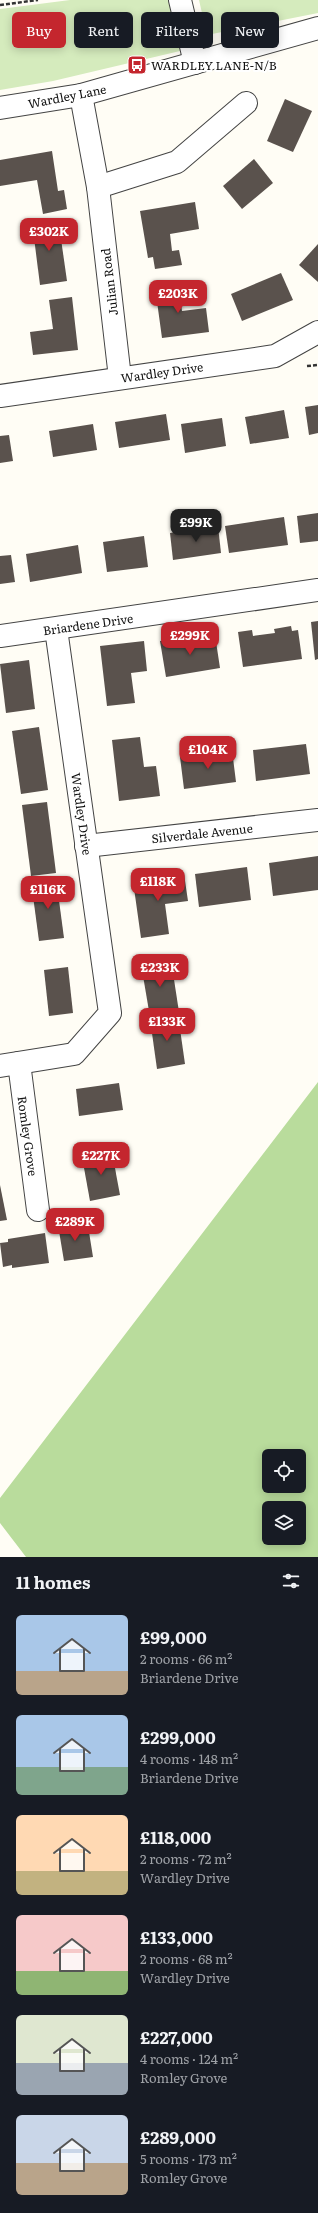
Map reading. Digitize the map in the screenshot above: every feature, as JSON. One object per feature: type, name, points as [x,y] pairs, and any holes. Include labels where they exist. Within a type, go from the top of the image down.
[{"type":"street","points":[[180,0],[195,62]]},
{"type":"street","name":"Wardley Lane","points":[[0,108],[81,95],[318,28]]},
{"type":"street","name":"Julian Road","points":[[81,95],[98,187],[120,378]]},
{"type":"street","points":[[98,187],[177,162],[246,103]]},
{"type":"street","name":"Wardley Drive","points":[[0,396],[275,356],[318,332]]},
{"type":"street","name":"Briardene Drive","points":[[0,636],[318,590]]},
{"type":"street","name":"Wardley Drive","points":[[9,1064],[74,1054],[110,1012],[56,629]]},
{"type":"street","name":"Silverdale Avenue","points":[[86,846],[318,820]]},
{"type":"street","name":"Romley Grove","points":[[9,1064],[38,1210]]},
{"type":"path","points":[[0,5],[38,0]]},
{"type":"green space","points":[[70,0],[169,0],[172,12],[141,12],[141,48],[179,48],[180,51],[53,81],[0,90],[0,9]]},
{"type":"green space","points":[[199,0],[318,0],[318,13],[279,21],[279,12],[221,12],[221,32],[213,34],[213,12],[202,12]]},
{"type":"green space","points":[[318,1082],[318,1557],[26,1557],[0,1523],[0,1498]]},
{"type":"building","points":[[285,99],[312,111],[293,152],[267,141]]},
{"type":"building","points":[[52,151],[58,191],[64,190],[67,209],[43,214],[37,180],[0,186],[0,160]]},
{"type":"building","points":[[254,159],[273,183],[242,209],[223,186]]},
{"type":"building","points":[[195,202],[199,229],[170,234],[172,251],[179,250],[182,265],[155,269],[153,257],[148,258],[140,211]]},
{"type":"building","points":[[58,218],[67,281],[40,285],[32,222]]},
{"type":"building","points":[[318,244],[318,282],[299,265]]},
{"type":"building","points":[[281,273],[293,300],[242,321],[231,294]]},
{"type":"building","points":[[178,283],[182,311],[206,308],[209,332],[162,338],[155,287]]},
{"type":"building","points":[[72,297],[78,350],[33,355],[30,332],[53,329],[49,300]]},
{"type":"building","points":[[318,405],[318,433],[309,435],[305,407]]},
{"type":"building","points":[[284,410],[289,438],[250,444],[245,417]]},
{"type":"building","points":[[166,414],[170,440],[119,448],[115,422]]},
{"type":"building","points":[[222,418],[226,446],[185,453],[181,424]]},
{"type":"building","points":[[93,424],[97,450],[53,457],[49,431]]},
{"type":"building","points":[[9,435],[13,461],[0,463],[0,436]]},
{"type":"building","points":[[318,513],[318,541],[300,543],[297,516]]},
{"type":"building","points":[[284,517],[288,545],[229,553],[225,526]]},
{"type":"building","points":[[218,526],[221,553],[173,560],[170,533]]},
{"type":"building","points":[[144,536],[148,567],[107,572],[103,542]]},
{"type":"building","points":[[78,545],[82,573],[30,582],[26,554]]},
{"type":"building","points":[[11,555],[15,582],[0,584],[0,556]]},
{"type":"building","points":[[318,621],[318,659],[315,660],[311,622]]},
{"type":"building","points":[[291,626],[292,631],[298,630],[302,659],[243,667],[238,632],[252,630],[253,636],[275,633],[274,629]]},
{"type":"building","points":[[215,635],[220,668],[166,677],[160,641],[176,639],[177,645],[202,641],[202,637]]},
{"type":"building","points":[[144,641],[147,671],[131,673],[135,703],[107,706],[100,646]]},
{"type":"building","points":[[29,660],[35,709],[6,713],[0,664]]},
{"type":"building","points":[[39,727],[48,790],[21,794],[12,731]]},
{"type":"building","points":[[140,737],[144,767],[156,766],[160,796],[119,801],[112,740]]},
{"type":"building","points":[[306,744],[310,774],[256,781],[253,750]]},
{"type":"building","points":[[232,750],[236,782],[184,789],[180,757]]},
{"type":"building","points":[[47,802],[56,873],[31,876],[22,805]]},
{"type":"building","points":[[318,856],[318,890],[273,896],[269,863]]},
{"type":"building","points":[[247,867],[251,900],[199,907],[195,874]]},
{"type":"building","points":[[184,874],[188,901],[165,904],[169,934],[141,938],[133,881]]},
{"type":"building","points":[[56,878],[64,938],[39,941],[31,881]]},
{"type":"building","points":[[171,960],[179,1012],[150,1017],[141,964]]},
{"type":"building","points":[[68,967],[73,1013],[49,1016],[44,970]]},
{"type":"building","points":[[178,1015],[185,1064],[157,1069],[150,1019]]},
{"type":"building","points":[[119,1083],[123,1110],[79,1116],[76,1089]]},
{"type":"building","points":[[112,1152],[120,1195],[90,1201],[82,1157]]},
{"type":"building","points":[[0,1185],[7,1220],[0,1221]]},
{"type":"building","points":[[80,1222],[81,1233],[89,1232],[93,1257],[64,1261],[58,1225]]},
{"type":"building","points":[[45,1233],[49,1263],[12,1268],[12,1265],[3,1267],[0,1243],[8,1242],[8,1239]]},
{"type":"place","name":"WARDLEY LANE-N/B","points":[[137,65]]}]
